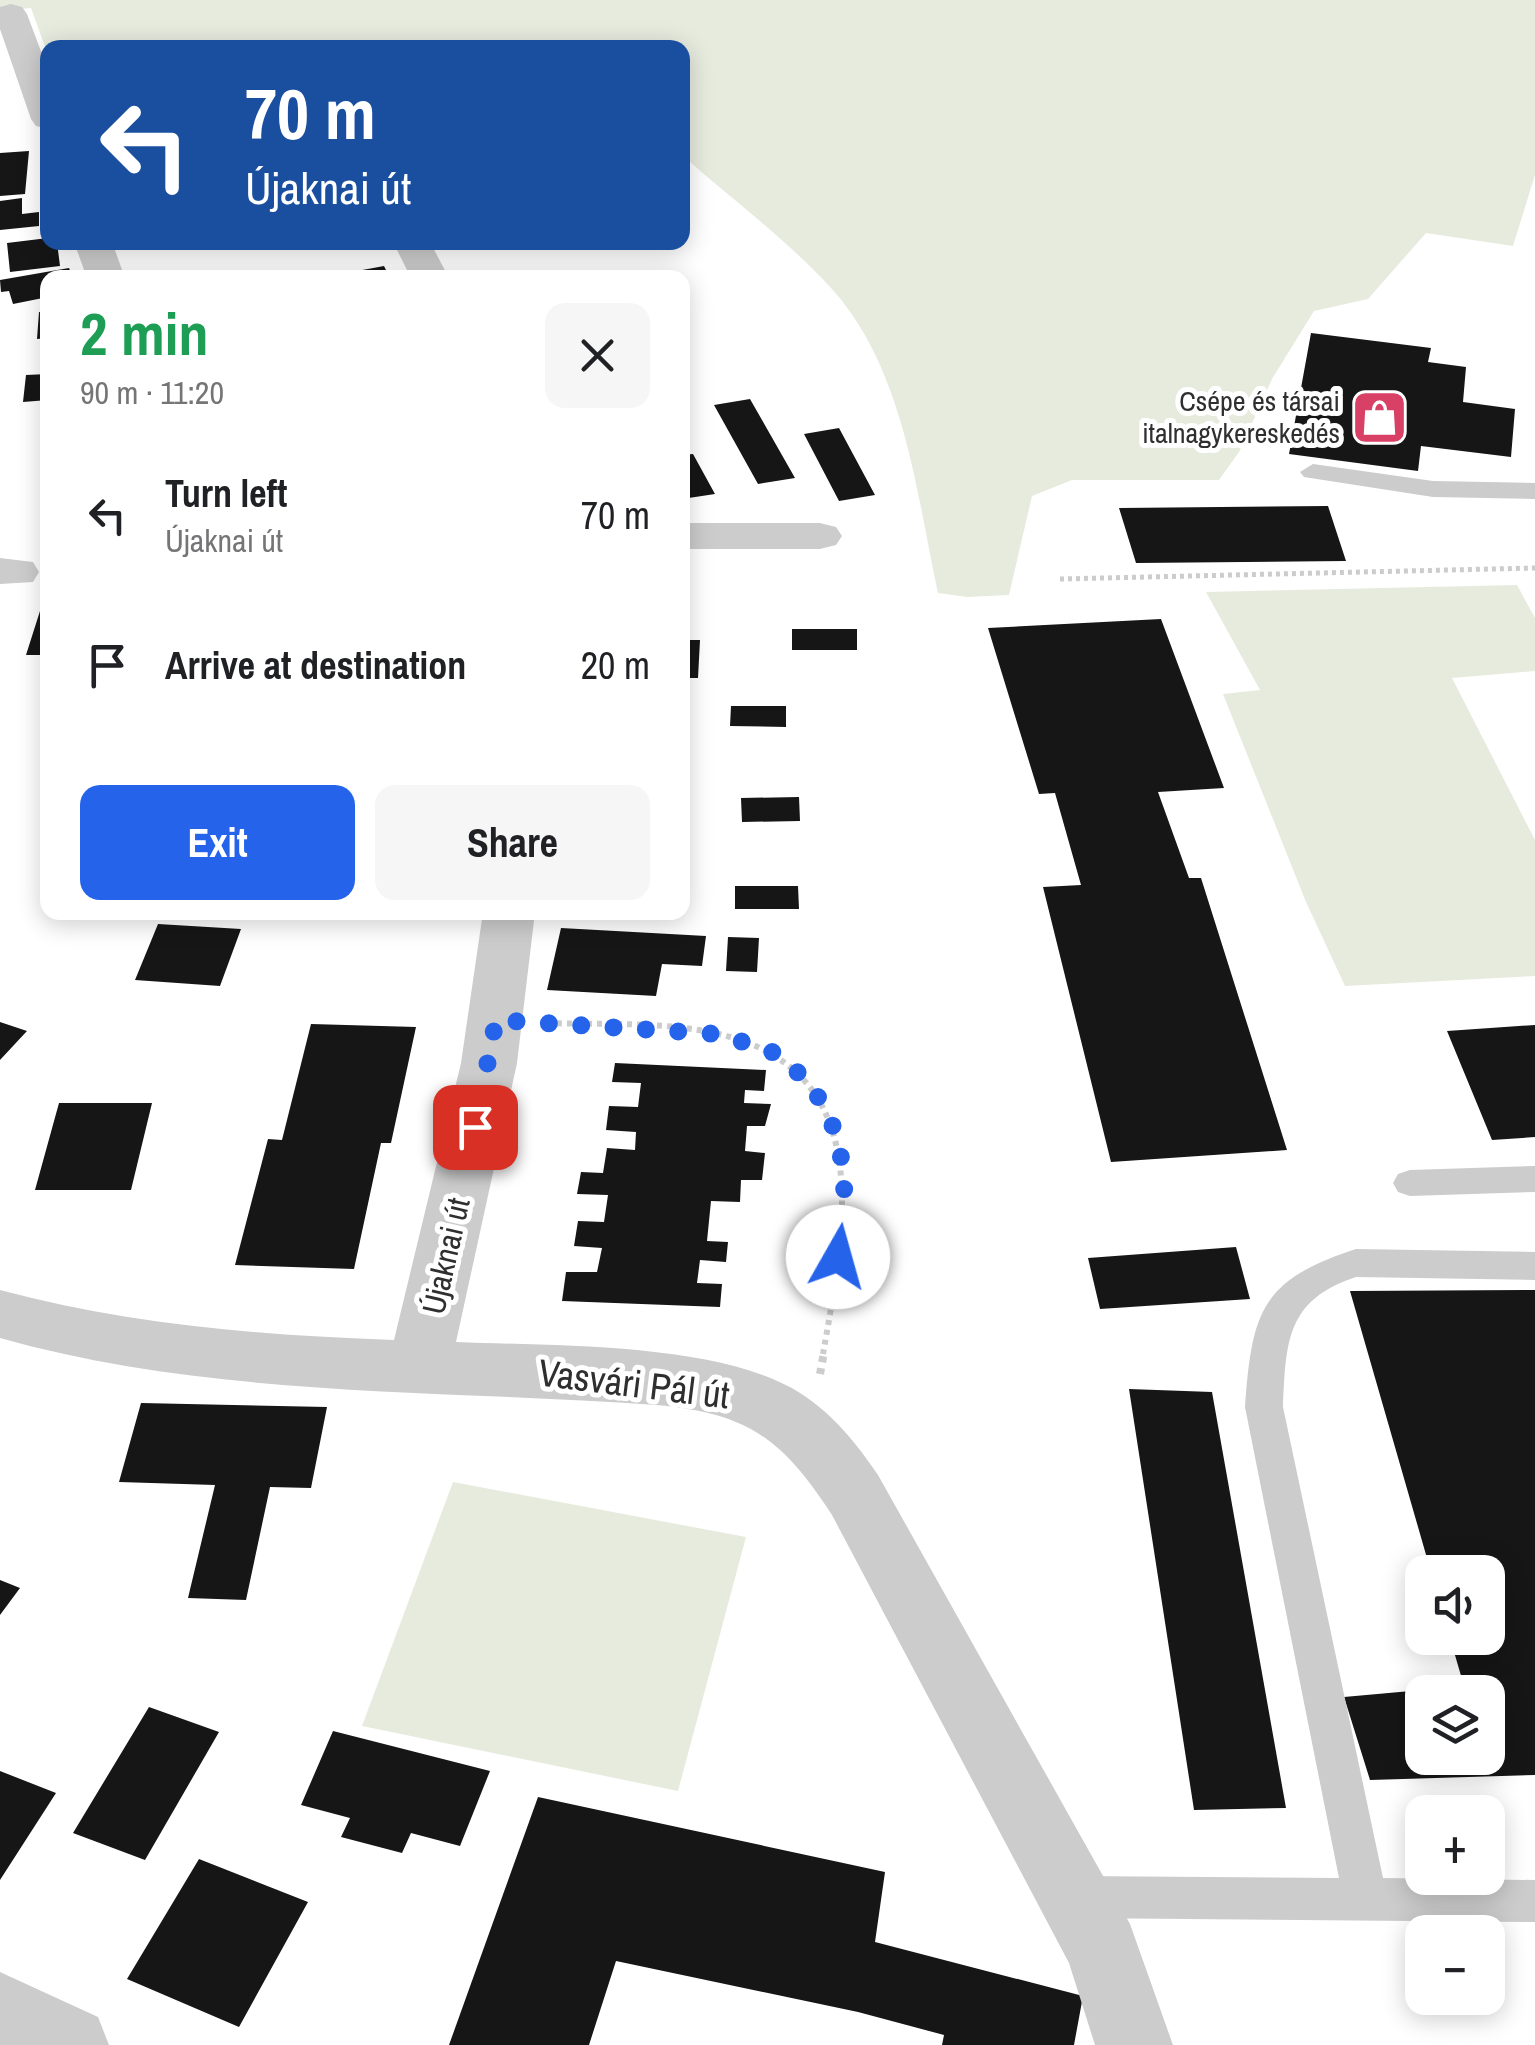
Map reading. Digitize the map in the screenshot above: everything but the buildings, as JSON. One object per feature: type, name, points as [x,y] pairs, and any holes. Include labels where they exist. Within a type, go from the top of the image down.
[{"type":"street","points":[[11,14],[40,96]]},
{"type":"street","points":[[690,536],[820,536]]},
{"type":"street","name":"Újaknai út","points":[[420,1363],[496,1020],[508,920]]},
{"type":"street","name":"Vasvári Pál út","points":[[0,1314],[59,1333],[174,1354],[420,1363],[673,1382],[738,1393],[788,1416],[837,1466],[855,1496],[1103,1950],[1134,2045]]},
{"type":"lane","points":[[1313,472],[1433,489],[1535,491]]},
{"type":"lane","points":[[1410,1184],[1535,1178]]},
{"type":"lane","points":[[1365,1899],[1264,1406],[1268,1344],[1292,1294],[1322,1274],[1356,1263],[1535,1266]]},
{"type":"lane","points":[[1074,1897],[1535,1901]]},
{"type":"path","points":[[1060,579],[1535,568]]},
{"type":"path","points":[[496,1020],[718,1034],[771,1051],[806,1079],[828,1112],[840,1148],[845,1197],[810,1438]]},
{"type":"shaded area","points":[[0,0],[1535,0],[1535,175],[1513,246],[1426,233],[1368,299],[1314,311],[1272,379],[1239,452],[1219,480],[1072,480],[1032,496],[1009,595],[967,597],[938,593],[904,432],[875,355],[856,320],[796,253],[690,162],[690,40],[43,40],[31,8],[0,11]]},
{"type":"shaded area","points":[[1517,585],[1535,618],[1535,671],[1452,678],[1535,840],[1535,976],[1345,986],[1306,902],[1223,694],[1260,690],[1206,592]]},
{"type":"shaded area","points":[[453,1482],[746,1537],[678,1791],[362,1726]]},
{"type":"place","name":"Csépe és társai italnagykereskedés","points":[[1379,417]]},
{"type":"route","points":[[475,1127],[496,1020],[718,1034],[771,1051],[806,1079],[828,1112],[840,1148],[845,1197],[838,1257]]}]
